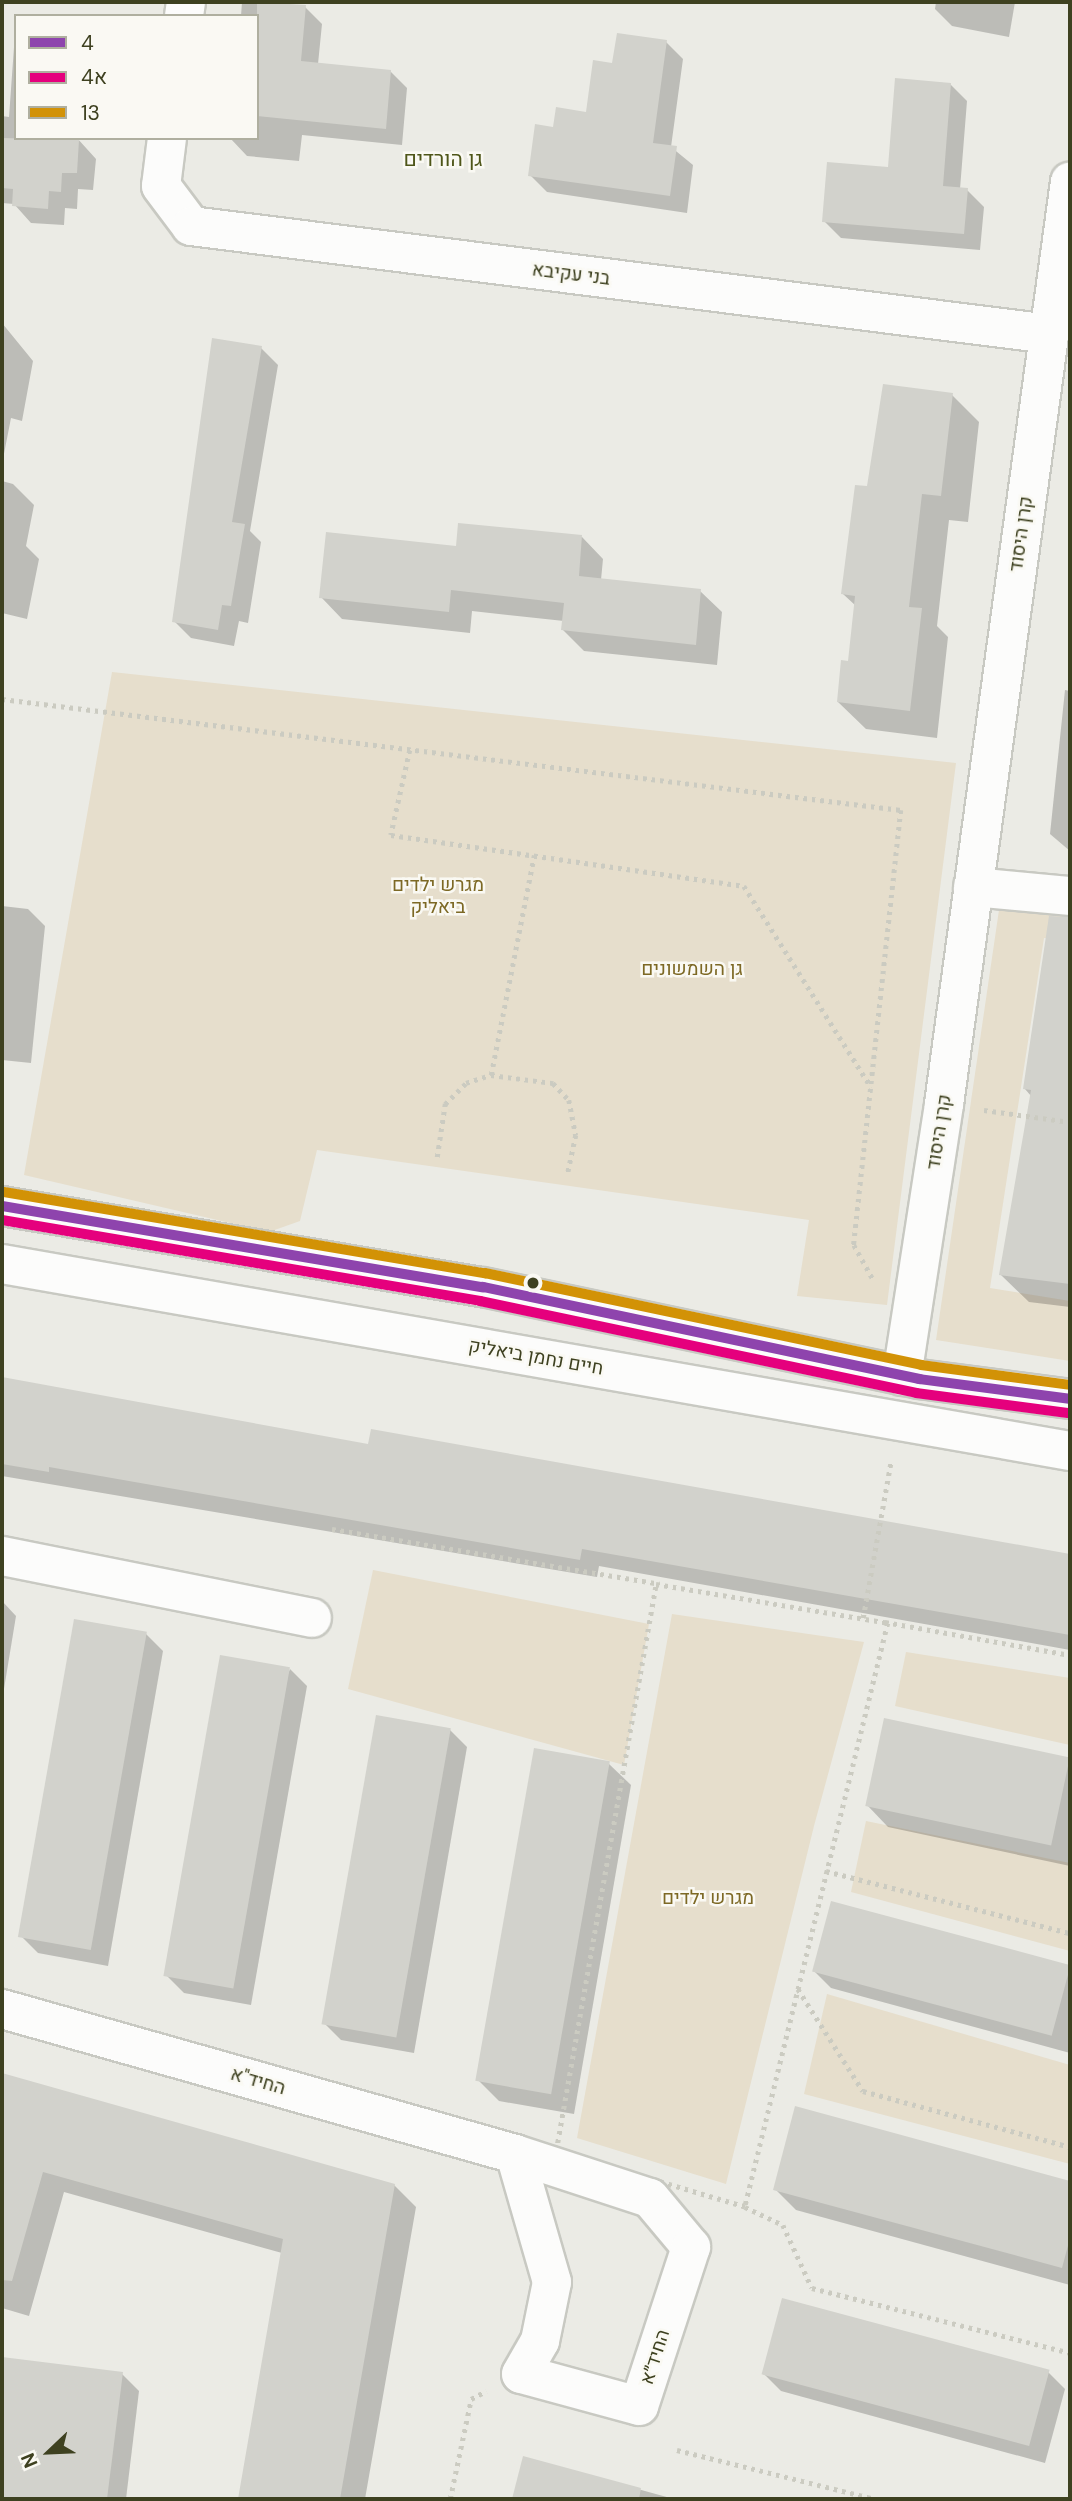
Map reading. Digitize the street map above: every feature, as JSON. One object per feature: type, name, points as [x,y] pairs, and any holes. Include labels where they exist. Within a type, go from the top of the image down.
[{"type":"street","name":"בני עקיבא","points":[[167,140],[161,186],[191,226],[1049,334]]},
{"type":"street","name":"קרן היסוד","points":[[902,1376],[944,1104],[1049,334],[1065,258],[1070,182]]},
{"type":"street","points":[[973,887],[1070,896]]},
{"type":"street","points":[[2,1206],[483,1287],[902,1376],[1070,1399]]},
{"type":"street","name":"חיים נחמן ביאליק","points":[[2,1264],[1070,1451]]},
{"type":"street","points":[[2,1556],[312,1618]]},
{"type":"street","name":"החיד\"א","points":[[2,2009],[515,2154]]},
{"type":"street","points":[[515,2154],[552,2282],[540,2340],[521,2374]]},
{"type":"street","name":"החיד״א","points":[[515,2154],[650,2198],[691,2247],[639,2406],[521,2374]]},
{"type":"path","points":[[2,699],[901,810],[854,1245],[881,1293]]},
{"type":"path","points":[[410,750],[391,835],[744,886],[871,1087]]},
{"type":"path","points":[[491,1075],[534,855]]},
{"type":"path","points":[[436,1157],[445,1104],[466,1083],[491,1075],[553,1083],[569,1100],[576,1135],[568,1173]]},
{"type":"path","points":[[944,1104],[1070,1122]]},
{"type":"path","points":[[863,1618],[892,1453]]},
{"type":"path","points":[[332,1529],[1070,1655]]},
{"type":"path","points":[[656,1584],[888,1623]]},
{"type":"path","points":[[656,1584],[556,2151],[745,2207],[783,2225],[812,2288],[1070,2353]]},
{"type":"path","points":[[745,2207],[888,1623]]},
{"type":"path","points":[[827,1871],[1070,1933]]},
{"type":"path","points":[[797,1988],[863,2091],[1070,2147]]},
{"type":"path","points":[[450,2499],[471,2399],[521,2374]]},
{"type":"path","points":[[677,2450],[876,2499]]},
{"type":"green space","name":"גן השמשונים","points":[[112,672],[956,763],[887,1305],[797,1296],[809,1220],[317,1150],[300,1221],[269,1232],[24,1175]]},
{"type":"green space","points":[[999,910],[1070,917],[1070,940],[1044,938],[990,1288],[1070,1301],[1070,1361],[936,1340]]},
{"type":"green space","points":[[373,1570],[649,1624],[624,1765],[348,1689]]},
{"type":"green space","name":"מגרש ילדים","points":[[672,1614],[864,1642],[814,1826],[726,2184],[577,2138]]},
{"type":"green space","points":[[906,1652],[1070,1678],[1070,1745],[895,1706]]},
{"type":"green space","points":[[866,1821],[1070,1863],[1070,1951],[851,1892]]},
{"type":"green space","points":[[827,1994],[1070,2065],[1070,2164],[804,2094]]},
{"type":"building","points":[[257,2],[306,5],[301,61],[391,70],[386,129],[259,116]]},
{"type":"building","points":[[617,33],[667,40],[653,143],[677,146],[670,196],[528,176],[535,124],[553,127],[556,107],[586,112],[593,60],[612,63]]},
{"type":"building","points":[[895,78],[951,83],[943,186],[968,188],[964,234],[822,222],[827,162],[888,167]]},
{"type":"building","points":[[2,138],[79,140],[77,173],[62,173],[61,192],[49,191],[48,209],[12,206],[13,189],[2,188]]},
{"type":"building","points":[[212,338],[262,346],[232,522],[245,524],[231,606],[222,605],[218,630],[172,622]]},
{"type":"building","points":[[883,384],[953,393],[941,496],[922,494],[909,607],[922,608],[910,711],[837,702],[841,660],[848,661],[855,596],[841,594],[855,485],[867,486]]},
{"type":"building","points":[[458,523],[582,535],[579,576],[701,589],[696,645],[561,630],[564,603],[451,590],[449,612],[319,598],[326,532],[456,546]]},
{"type":"building","points":[[1049,916],[1070,917],[1070,1284],[999,1275],[1031,1090],[1023,1089]]},
{"type":"building","points":[[2,1377],[368,1444],[371,1429],[1070,1554],[1070,1635],[582,1549],[580,1560],[49,1467],[49,1472],[2,1464]]},
{"type":"building","points":[[74,1619],[147,1632],[91,1950],[18,1937]]},
{"type":"building","points":[[220,1655],[290,1667],[233,1988],[163,1976]]},
{"type":"building","points":[[376,1715],[451,1728],[396,2037],[321,2024]]},
{"type":"building","points":[[884,1718],[1070,1758],[1051,1846],[865,1806]]},
{"type":"building","points":[[534,1748],[610,1761],[551,2094],[475,2081]]},
{"type":"building","points":[[831,1901],[1070,1965],[1052,2036],[812,1972]]},
{"type":"building","points":[[2,2073],[395,2184],[340,2499],[238,2499],[283,2239],[43,2172],[12,2281],[2,2280]]},
{"type":"building","points":[[795,2106],[1070,2181],[1070,2238],[1062,2268],[773,2190]]},
{"type":"building","points":[[782,2298],[1050,2370],[1029,2446],[762,2374]]},
{"type":"building","points":[[2,2357],[123,2372],[107,2499],[2,2499]]},
{"type":"building","points":[[523,2456],[641,2488],[639,2499],[512,2499]]},
{"type":"transit line","name":"13","points":[[4,1192],[485,1273],[921,1365],[1070,1385]]},
{"type":"transit line","name":"4","points":[[2,1206],[483,1287],[919,1379],[1070,1399]]},
{"type":"transit line","name":"4א","points":[[2,1220],[480,1301],[916,1393],[1068,1413]]},
{"type":"district","name":"גן הורדים","points":[[443,159]]},
{"type":"park label","name":"מגרש ילדים ביאליק","points":[[438,896]]}]
